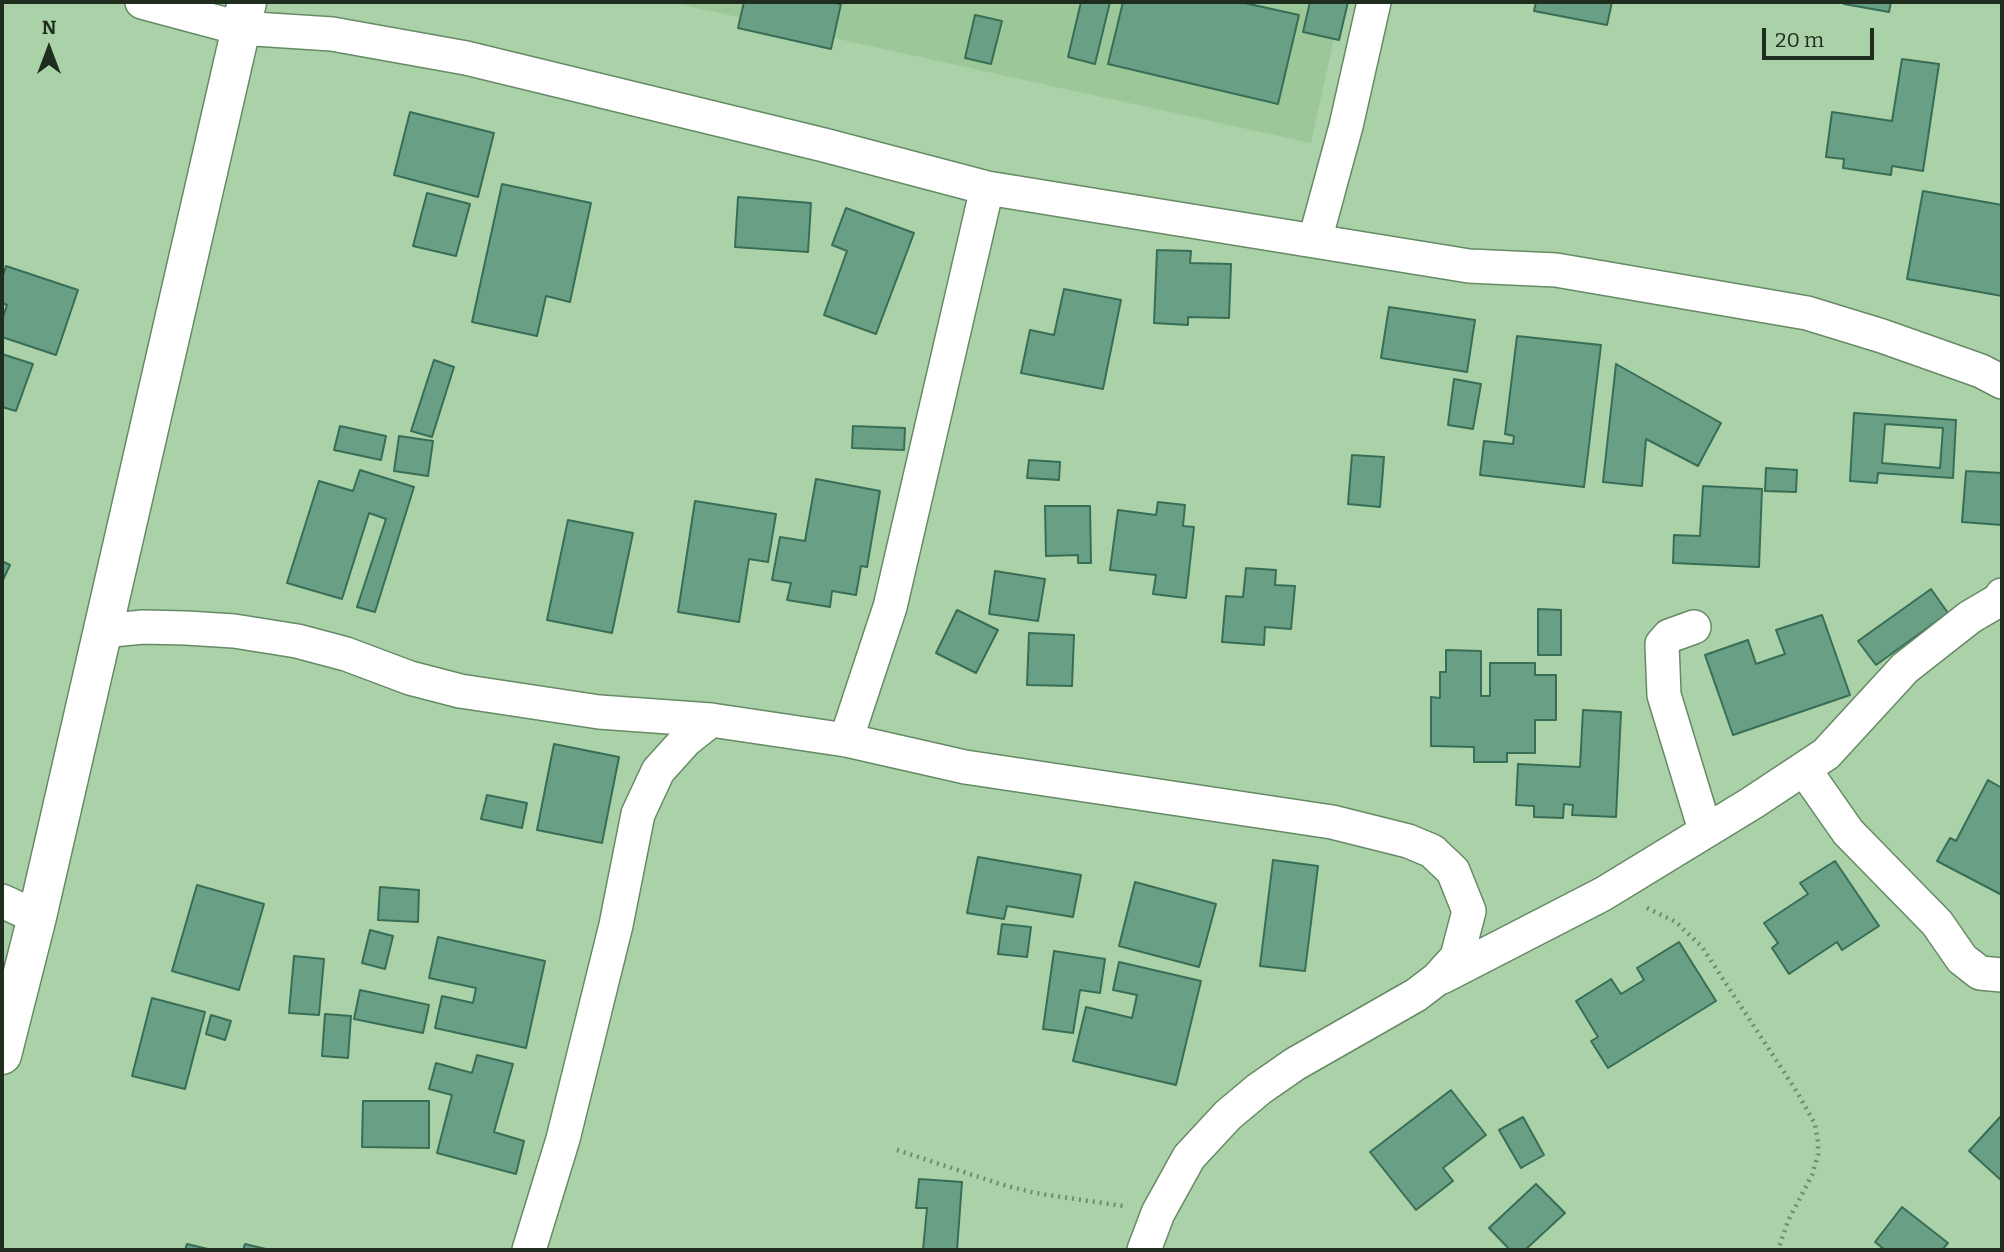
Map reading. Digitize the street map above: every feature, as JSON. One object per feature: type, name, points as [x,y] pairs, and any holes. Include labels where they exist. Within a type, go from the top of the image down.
[{"type":"street","points":[[142,2],[243,15],[466,58],[824,145],[987,188],[1469,266],[1556,270],[1807,313],[1982,371],[2002,382]]},
{"type":"street","points":[[1315,240],[1374,2]]},
{"type":"street","points":[[2,1055],[37,918],[243,15]]},
{"type":"street","points":[[846,740],[890,607],[987,188]]},
{"type":"street","points":[[1144,1250],[1158,1213],[1189,1157],[1228,1115],[1259,1088],[1295,1064],[1416,995],[1437,979],[1603,894],[1804,769],[1826,754],[1905,668],[1970,617],[2001,598]]},
{"type":"street","points":[[102,631],[143,627],[234,631],[297,641],[346,654],[410,678],[460,691],[599,712],[711,720],[846,740],[965,767],[1332,822],[1408,841],[1432,851],[1453,871],[1469,911],[1457,957],[1437,979]]},
{"type":"street","points":[[1694,627],[1669,636],[1662,644],[1664,695],[1705,830]]},
{"type":"street","points":[[529,1250],[566,1126],[616,925],[638,814],[658,771],[686,740],[711,720]]},
{"type":"street","points":[[1804,769],[1848,832],[1937,923],[1962,960],[1980,973],[2002,975]]},
{"type":"street","points":[[2,901],[37,918]]},
{"type":"path","points":[[1603,894],[1648,908],[1676,922],[1702,947],[1815,1124],[1818,1155],[1778,1250]]},
{"type":"path","points":[[897,1150],[1023,1190],[1158,1213]]},
{"type":"shaded area","points":[[670,2],[1342,2],[1311,143]]},
{"type":"building","points":[[744,2],[841,4],[831,49],[738,28]]},
{"type":"building","points":[[1081,2],[1110,2],[1095,64],[1068,57]]},
{"type":"building","points":[[1123,2],[1240,2],[1299,15],[1278,104],[1108,64]]},
{"type":"building","points":[[1310,2],[1348,2],[1339,40],[1303,32]]},
{"type":"building","points":[[1536,2],[1612,2],[1607,25],[1534,11]]},
{"type":"building","points":[[1844,2],[1891,2],[1889,12]]},
{"type":"building","points":[[975,15],[1002,21],[991,64],[965,58]]},
{"type":"building","points":[[1902,59],[1939,64],[1923,171],[1892,166],[1891,175],[1843,168],[1844,159],[1826,157],[1832,112],[1892,121]]},
{"type":"building","points":[[410,112],[494,133],[478,197],[394,175]]},
{"type":"building","points":[[502,184],[591,203],[570,302],[546,296],[537,336],[472,322]]},
{"type":"building","points":[[1923,191],[2002,205],[2002,296],[1907,279]]},
{"type":"building","points":[[427,193],[470,204],[456,256],[413,246]]},
{"type":"building","points":[[738,197],[811,203],[808,252],[735,247]]},
{"type":"building","points":[[846,208],[914,233],[876,334],[824,315],[847,251],[832,245]]},
{"type":"building","points":[[1157,250],[1191,251],[1190,263],[1231,264],[1229,318],[1188,317],[1188,325],[1154,323]]},
{"type":"building","points":[[6,266],[78,290],[56,355],[2,337],[2,320],[7,305],[2,303],[2,279]]},
{"type":"building","points":[[1064,289],[1121,300],[1103,389],[1021,373],[1030,330],[1054,335]]},
{"type":"building","points":[[1389,307],[1475,320],[1467,372],[1381,358]]},
{"type":"building","points":[[1517,336],[1601,345],[1584,487],[1480,475],[1484,441],[1513,444],[1514,436],[1505,434]]},
{"type":"building","points":[[2,354],[33,364],[16,411],[2,407]]},
{"type":"building","points":[[434,360],[454,367],[432,437],[411,431]]},
{"type":"building","points":[[1616,364],[1721,423],[1698,466],[1646,439],[1642,486],[1603,482]]},
{"type":"building","points":[[1454,379],[1481,384],[1473,429],[1448,425]]},
{"type":"building","points":[[1854,413],[1956,420],[1953,478],[1878,473],[1877,483],[1850,481]]},
{"type":"building","points":[[1885,424],[1943,428],[1940,468],[1882,463]]},
{"type":"building","points":[[340,426],[386,436],[381,460],[334,450]]},
{"type":"building","points":[[853,426],[905,428],[904,450],[852,448]]},
{"type":"building","points":[[399,436],[433,441],[428,476],[394,471]]},
{"type":"building","points":[[1352,455],[1384,457],[1380,507],[1348,504]]},
{"type":"building","points":[[1029,460],[1060,462],[1059,480],[1027,478]]},
{"type":"building","points":[[1766,468],[1797,470],[1796,492],[1765,491]]},
{"type":"building","points":[[360,470],[414,487],[375,612],[357,607],[386,519],[369,513],[342,599],[287,583],[319,481],[353,491]]},
{"type":"building","points":[[1966,471],[2002,473],[2002,525],[1962,522]]},
{"type":"building","points":[[816,479],[880,491],[867,567],[861,566],[856,595],[832,591],[830,607],[787,600],[791,583],[772,580],[780,537],[805,541]]},
{"type":"building","points":[[1703,486],[1762,489],[1759,567],[1673,563],[1674,535],[1700,536]]},
{"type":"building","points":[[695,501],[776,514],[768,562],[749,559],[739,622],[678,612]]},
{"type":"building","points":[[1158,502],[1185,505],[1183,526],[1194,527],[1186,598],[1153,594],[1156,575],[1110,570],[1118,510],[1156,515]]},
{"type":"building","points":[[1045,506],[1090,506],[1091,563],[1078,563],[1078,555],[1046,556]]},
{"type":"building","points":[[568,520],[633,533],[612,633],[547,620]]},
{"type":"building","points":[[2,561],[10,565],[2,582]]},
{"type":"building","points":[[1246,568],[1276,570],[1275,585],[1295,586],[1291,629],[1265,627],[1264,645],[1222,642],[1226,596],[1243,597]]},
{"type":"building","points":[[995,571],[1045,579],[1038,621],[989,614]]},
{"type":"building","points":[[1931,589],[1948,613],[1876,665],[1858,641]]},
{"type":"building","points":[[1538,609],[1561,610],[1561,655],[1538,655]]},
{"type":"building","points":[[957,610],[998,630],[976,673],[936,653]]},
{"type":"building","points":[[1822,615],[1850,695],[1733,735],[1705,655],[1748,640],[1756,664],[1785,654],[1776,630]]},
{"type":"building","points":[[1029,633],[1074,635],[1072,686],[1027,685]]},
{"type":"building","points":[[1446,650],[1481,651],[1481,696],[1490,696],[1490,663],[1535,663],[1535,675],[1556,675],[1556,720],[1535,720],[1535,753],[1507,753],[1507,762],[1474,762],[1474,747],[1431,746],[1431,697],[1440,698],[1440,672],[1446,672]]},
{"type":"building","points":[[1583,710],[1621,712],[1616,817],[1572,815],[1573,805],[1564,804],[1563,818],[1534,817],[1534,806],[1516,805],[1518,764],[1580,767]]},
{"type":"building","points":[[554,744],[619,757],[602,843],[537,830]]},
{"type":"building","points":[[1988,780],[2002,788],[2002,895],[1937,861],[1950,838],[1956,841]]},
{"type":"building","points":[[487,795],[527,803],[522,828],[481,819]]},
{"type":"building","points":[[978,857],[1081,875],[1073,917],[1007,906],[1004,919],[967,913]]},
{"type":"building","points":[[1273,860],[1318,866],[1305,971],[1260,966]]},
{"type":"building","points":[[1835,861],[1879,926],[1842,950],[1837,942],[1789,974],[1772,948],[1778,943],[1764,923],[1808,894],[1800,883]]},
{"type":"building","points":[[1135,882],[1216,904],[1199,967],[1119,946]]},
{"type":"building","points":[[197,885],[264,904],[239,990],[172,971]]},
{"type":"building","points":[[380,887],[419,890],[418,922],[378,920]]},
{"type":"building","points":[[1002,924],[1031,927],[1027,957],[998,954]]},
{"type":"building","points":[[370,930],[393,936],[385,969],[362,963]]},
{"type":"building","points":[[438,937],[545,961],[526,1048],[435,1028],[442,996],[473,1003],[476,988],[429,978]]},
{"type":"building","points":[[1679,942],[1716,1001],[1608,1068],[1591,1041],[1598,1037],[1576,1001],[1611,979],[1621,994],[1644,980],[1637,968]]},
{"type":"building","points":[[1054,951],[1105,959],[1100,993],[1080,990],[1073,1033],[1043,1029]]},
{"type":"building","points":[[294,956],[324,959],[319,1015],[289,1013]]},
{"type":"building","points":[[1119,962],[1201,981],[1176,1085],[1073,1061],[1086,1007],[1132,1018],[1137,995],[1113,990]]},
{"type":"building","points":[[360,990],[429,1005],[423,1033],[354,1019]]},
{"type":"building","points":[[152,998],[205,1012],[185,1089],[132,1076]]},
{"type":"building","points":[[325,1014],[351,1016],[348,1058],[322,1056]]},
{"type":"building","points":[[211,1015],[231,1021],[225,1040],[206,1034]]},
{"type":"building","points":[[477,1055],[513,1064],[494,1132],[524,1141],[516,1174],[437,1153],[452,1095],[429,1089],[436,1063],[472,1073]]},
{"type":"building","points":[[1451,1090],[1486,1135],[1443,1168],[1453,1181],[1416,1210],[1370,1152]]},
{"type":"building","points":[[363,1101],[429,1101],[429,1148],[362,1147]]},
{"type":"building","points":[[2002,1115],[2002,1181],[1969,1151]]},
{"type":"building","points":[[1523,1117],[1544,1155],[1521,1168],[1499,1130]]},
{"type":"building","points":[[919,1179],[962,1182],[957,1250],[923,1250],[927,1208],[916,1208]]},
{"type":"building","points":[[1536,1184],[1565,1213],[1525,1250],[1510,1250],[1489,1228]]},
{"type":"building","points":[[1902,1207],[1948,1243],[1942,1250],[1885,1250],[1875,1242]]},
{"type":"building","points":[[187,1244],[212,1250],[185,1250]]},
{"type":"building","points":[[245,1244],[270,1250],[243,1250]]}]
